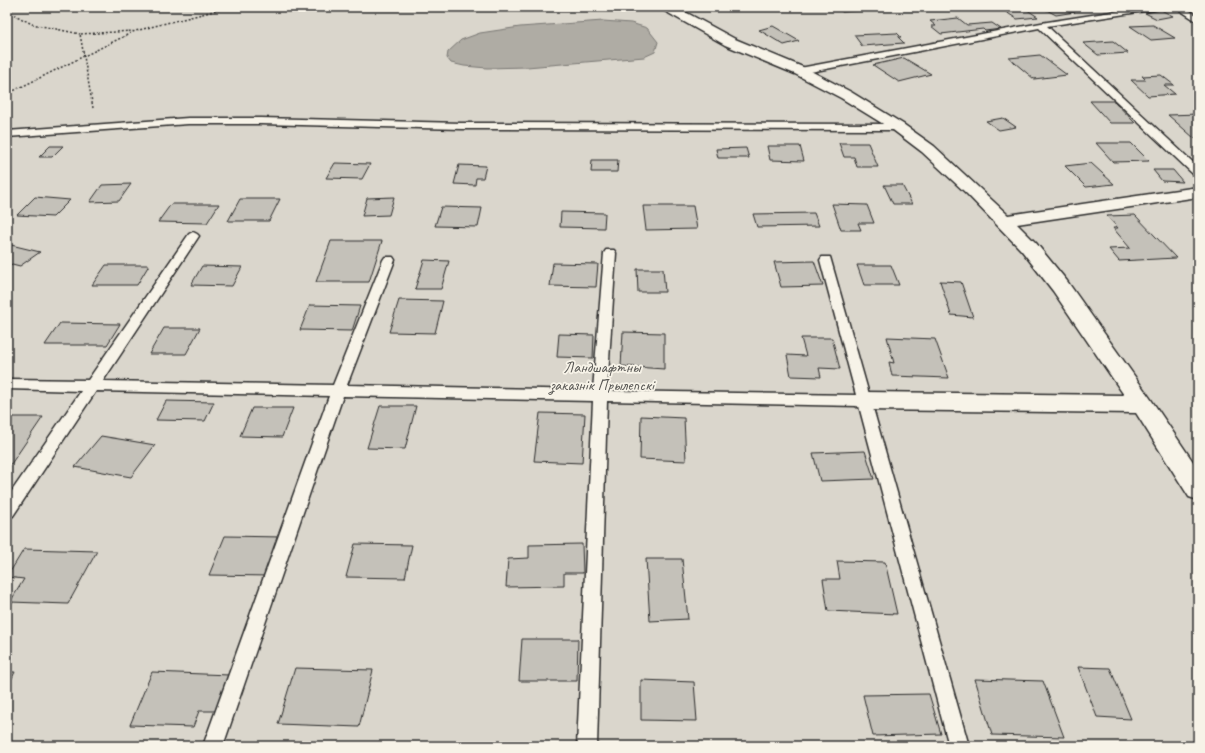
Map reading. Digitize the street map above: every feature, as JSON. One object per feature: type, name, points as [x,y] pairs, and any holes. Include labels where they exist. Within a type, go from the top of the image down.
[{"type":"street","points":[[667,7],[730,42],[800,71],[846,95],[898,127],[928,149],[1004,221],[1029,247],[1060,286],[1142,404],[1198,490]]},
{"type":"street","points":[[1004,221],[1198,192]]},
{"type":"street","points":[[865,401],[1142,404]]},
{"type":"lane","points":[[800,71],[1041,25],[1158,7]]},
{"type":"lane","points":[[1179,7],[1198,20]]},
{"type":"lane","points":[[1041,25],[1198,173]]},
{"type":"lane","points":[[7,134],[188,121],[254,121],[460,126],[898,127]]},
{"type":"lane","points":[[7,511],[193,236]]},
{"type":"lane","points":[[587,746],[600,395],[610,253]]},
{"type":"lane","points":[[213,746],[338,390],[389,260]]},
{"type":"lane","points":[[826,260],[960,746]]},
{"type":"lane","points":[[7,384],[865,401]]},
{"type":"path","points":[[7,11],[16,18],[43,27],[80,34],[135,31],[230,7]]},
{"type":"path","points":[[7,94],[135,31]]},
{"type":"path","points":[[80,34],[96,127]]},
{"type":"green space","name":"Ландшафтны заказнік Прылепскі","points":[[7,7],[1198,7],[1198,746],[7,746]]},
{"type":"shaded area","points":[[603,21],[631,23],[647,28],[658,42],[655,52],[644,57],[527,67],[487,68],[464,66],[451,63],[447,58],[448,52],[461,40],[480,33],[520,27]]},
{"type":"building","points":[[837,7],[866,7],[869,10],[842,12]]},
{"type":"building","points":[[998,7],[1023,7],[1038,17],[1017,19]]},
{"type":"building","points":[[1041,7],[1066,7],[1075,12],[1056,15]]},
{"type":"building","points":[[1161,10],[1173,16],[1157,19],[1145,13]]},
{"type":"building","points":[[958,18],[967,25],[992,23],[1001,29],[985,31],[983,29],[941,34],[931,26],[936,26],[930,21]]},
{"type":"building","points":[[1153,25],[1175,38],[1151,40],[1130,26]]},
{"type":"building","points":[[773,26],[799,41],[784,45],[759,30]]},
{"type":"building","points":[[897,33],[901,37],[898,37],[904,43],[862,46],[854,35]]},
{"type":"building","points":[[1113,41],[1128,53],[1098,55],[1083,43]]},
{"type":"building","points":[[1040,55],[1067,75],[1034,79],[1009,58]]},
{"type":"building","points":[[904,58],[931,74],[899,82],[873,65]]},
{"type":"building","points":[[1161,75],[1174,85],[1164,85],[1175,94],[1148,96],[1131,80],[1146,80],[1142,76]]},
{"type":"building","points":[[1090,101],[1114,101],[1135,123],[1110,123]]},
{"type":"building","points":[[1198,114],[1198,138],[1194,138],[1168,115]]},
{"type":"building","points":[[1003,118],[1016,127],[999,130],[986,121]]},
{"type":"building","points":[[839,143],[868,143],[878,167],[857,167],[854,157],[844,157]]},
{"type":"building","points":[[1096,143],[1131,143],[1149,161],[1113,162]]},
{"type":"building","points":[[50,146],[63,146],[52,157],[39,157]]},
{"type":"building","points":[[767,146],[800,146],[804,161],[770,160]]},
{"type":"building","points":[[746,148],[749,158],[718,158],[716,149]]},
{"type":"building","points":[[592,160],[618,160],[617,172],[591,172]]},
{"type":"building","points":[[335,163],[370,164],[362,179],[326,178]]},
{"type":"building","points":[[1091,163],[1114,184],[1086,187],[1065,166]]},
{"type":"building","points":[[459,165],[486,166],[483,178],[476,178],[475,185],[454,184]]},
{"type":"building","points":[[1153,170],[1173,170],[1183,182],[1162,181]]},
{"type":"building","points":[[131,184],[119,201],[90,202],[102,185]]},
{"type":"building","points":[[884,185],[902,185],[912,204],[893,204]]},
{"type":"building","points":[[35,197],[70,200],[53,217],[17,215]]},
{"type":"building","points":[[394,197],[389,215],[362,216],[367,198]]},
{"type":"building","points":[[240,199],[280,199],[269,221],[228,221]]},
{"type":"building","points":[[171,204],[219,204],[207,223],[158,222]]},
{"type":"building","points":[[832,204],[867,205],[874,223],[858,223],[861,230],[841,230]]},
{"type":"building","points":[[643,206],[693,206],[697,229],[646,230]]},
{"type":"building","points":[[441,207],[482,208],[478,227],[435,226]]},
{"type":"building","points":[[561,212],[605,213],[604,228],[560,227]]},
{"type":"building","points":[[814,213],[819,226],[757,227],[753,214]]},
{"type":"building","points":[[1135,215],[1176,258],[1119,261],[1109,249],[1130,248],[1113,228],[1118,228],[1107,216]]},
{"type":"building","points":[[331,241],[382,241],[369,282],[316,282]]},
{"type":"building","points":[[11,245],[40,252],[20,266],[12,264],[7,268],[7,248]]},
{"type":"building","points":[[424,260],[449,261],[441,289],[415,289]]},
{"type":"building","points":[[814,261],[823,286],[781,287],[774,262]]},
{"type":"building","points":[[553,263],[598,264],[596,287],[550,286]]},
{"type":"building","points":[[106,265],[149,265],[137,285],[92,285]]},
{"type":"building","points":[[857,265],[891,265],[899,285],[864,285]]},
{"type":"building","points":[[202,266],[242,267],[232,286],[191,285]]},
{"type":"building","points":[[637,269],[663,269],[665,292],[638,292]]},
{"type":"building","points":[[940,281],[961,282],[973,317],[951,315]]},
{"type":"building","points":[[399,300],[443,301],[435,333],[389,332]]},
{"type":"building","points":[[310,305],[360,306],[352,331],[300,330]]},
{"type":"building","points":[[60,323],[120,324],[107,345],[45,345]]},
{"type":"building","points":[[164,328],[200,328],[186,354],[149,354]]},
{"type":"building","points":[[623,332],[664,333],[664,369],[621,366]]},
{"type":"building","points":[[559,334],[594,335],[593,358],[557,357]]},
{"type":"building","points":[[887,337],[935,339],[949,378],[892,376],[889,362],[894,363]]},
{"type":"building","points":[[801,338],[832,338],[840,369],[819,368],[821,377],[791,376],[787,355],[806,356]]},
{"type":"building","points":[[166,401],[214,402],[205,421],[156,420]]},
{"type":"building","points":[[380,406],[416,406],[405,449],[367,448]]},
{"type":"building","points":[[252,408],[293,408],[282,437],[240,436]]},
{"type":"building","points":[[540,413],[585,414],[582,463],[534,461]]},
{"type":"building","points":[[641,416],[684,418],[686,461],[640,459]]},
{"type":"building","points":[[7,417],[43,417],[11,464],[7,464]]},
{"type":"building","points":[[101,436],[155,445],[131,477],[75,467]]},
{"type":"building","points":[[865,451],[874,479],[820,481],[813,453]]},
{"type":"building","points":[[225,536],[282,537],[269,576],[209,575]]},
{"type":"building","points":[[355,544],[412,545],[405,578],[346,577]]},
{"type":"building","points":[[582,544],[583,573],[564,573],[564,586],[506,587],[508,559],[529,558],[529,545]]},
{"type":"building","points":[[24,549],[97,551],[68,604],[10,602],[24,579],[7,577]]},
{"type":"building","points":[[646,559],[682,559],[688,619],[650,621]]},
{"type":"building","points":[[837,561],[885,562],[897,614],[828,611],[823,579],[840,579]]},
{"type":"building","points":[[522,639],[578,639],[577,681],[519,681]]},
{"type":"building","points":[[1078,667],[1110,668],[1131,719],[1097,717]]},
{"type":"building","points":[[295,668],[373,670],[359,727],[278,724]]},
{"type":"building","points":[[7,672],[15,672],[7,688]]},
{"type":"building","points":[[152,672],[229,675],[216,711],[199,711],[193,727],[130,725]]},
{"type":"building","points":[[975,679],[1043,681],[1064,737],[992,735]]},
{"type":"building","points":[[641,680],[694,682],[697,721],[641,720]]},
{"type":"building","points":[[929,694],[941,734],[873,736],[863,695]]}]
